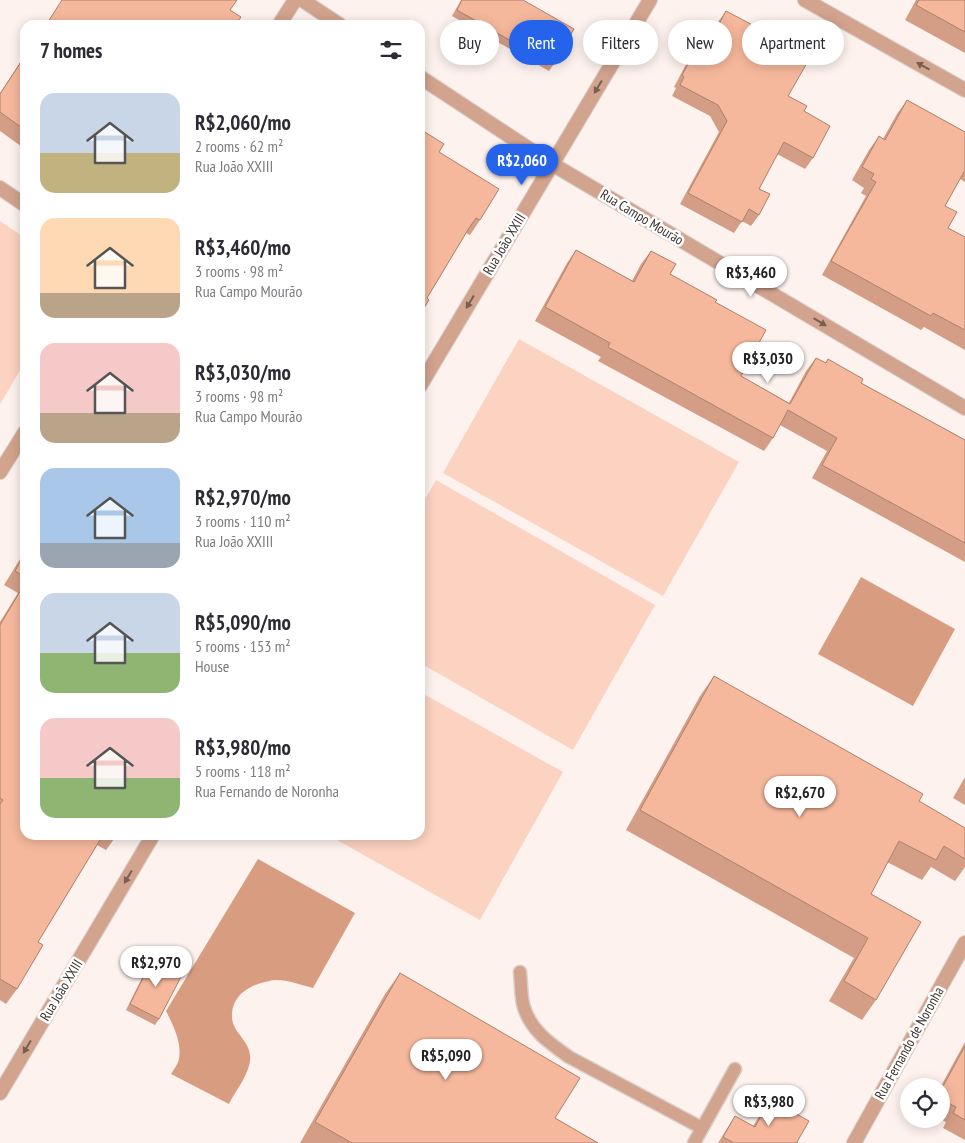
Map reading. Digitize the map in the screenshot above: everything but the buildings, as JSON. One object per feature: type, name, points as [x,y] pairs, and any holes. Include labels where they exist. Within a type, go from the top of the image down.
[{"type":"street","points":[[282,20],[295,0]]},
{"type":"street","points":[[302,0],[332,20]]},
{"type":"street","name":"Rua João XXIII","points":[[425,378],[650,0]]},
{"type":"street","points":[[805,0],[965,90]]},
{"type":"street","name":"Rua Campo Mourão","points":[[425,80],[552,164],[965,408]]},
{"type":"street","points":[[0,188],[20,202]]},
{"type":"street","points":[[0,472],[20,440]]},
{"type":"street","name":"Rua João XXIII","points":[[0,1093],[150,840]]},
{"type":"street","name":"Rua Fernando de Noronha","points":[[854,1143],[965,943]]},
{"type":"lane","points":[[520,972],[523,1004],[530,1022],[549,1043],[569,1057],[702,1128]]},
{"type":"lane","points":[[694,1143],[736,1069]]},
{"type":"shaded area","points":[[0,221],[20,235],[20,370],[0,404]]},
{"type":"shaded area","points":[[519,339],[739,462],[663,596],[443,473]]},
{"type":"shaded area","points":[[436,480],[655,605],[573,750],[425,666],[425,499]]},
{"type":"shaded area","points":[[861,577],[955,629],[913,706],[818,654]]},
{"type":"shaded area","points":[[425,695],[563,772],[480,920],[337,840],[425,840]]},
{"type":"shaded area","points":[[258,859],[355,913],[313,988],[286,981],[272,980],[249,988],[236,1000],[232,1011],[233,1023],[247,1045],[250,1061],[246,1074],[229,1104],[171,1074],[177,1065],[180,1053],[176,1034],[166,1011]]}]
